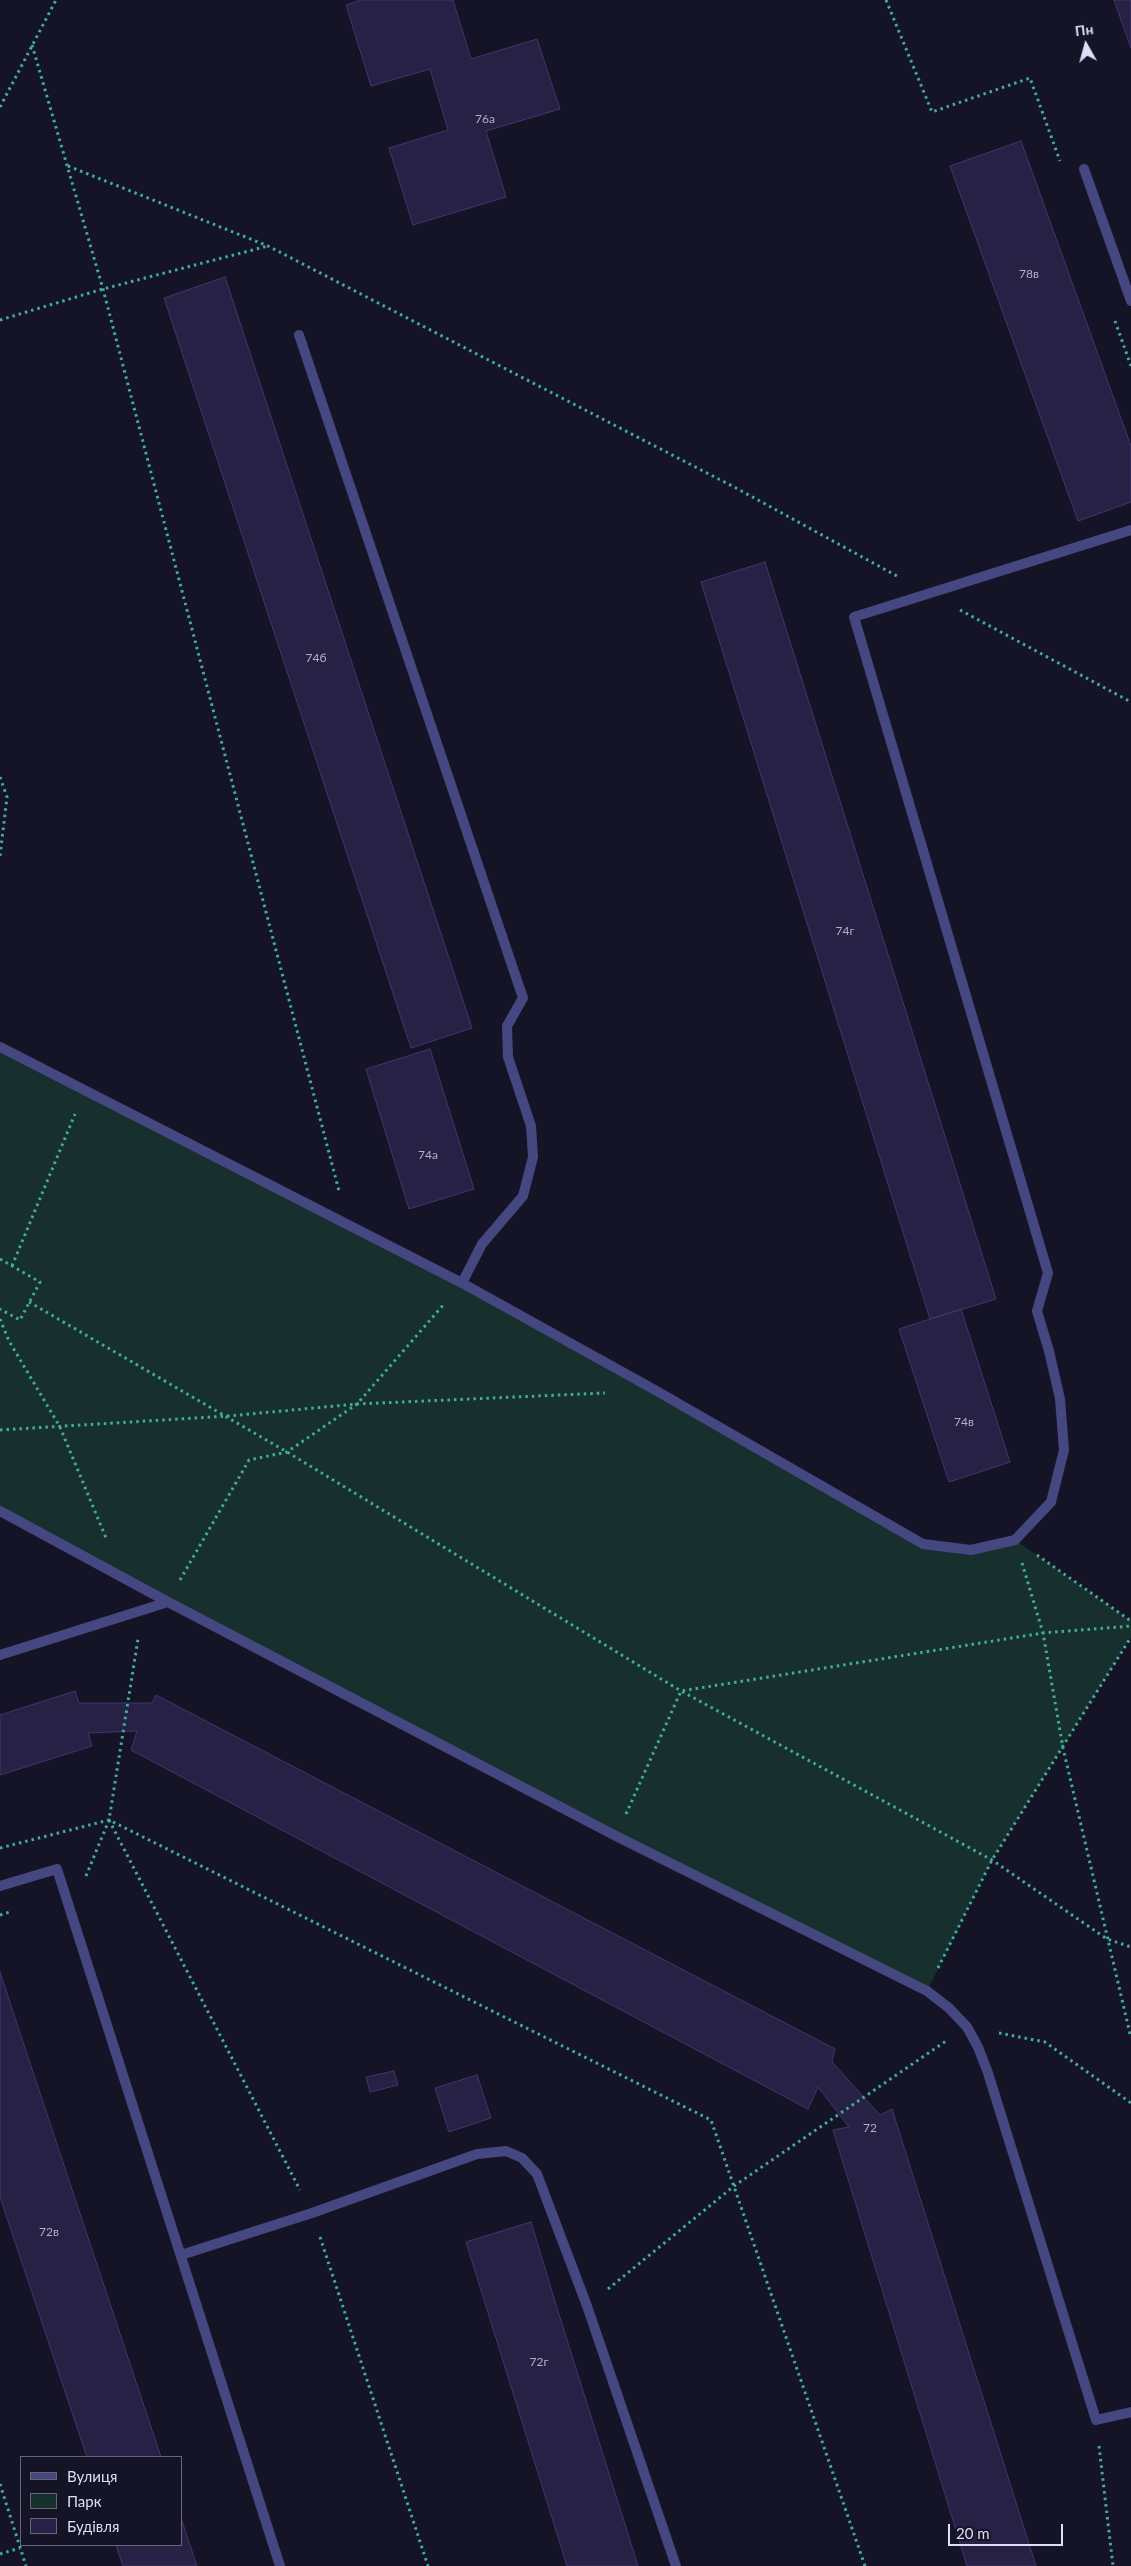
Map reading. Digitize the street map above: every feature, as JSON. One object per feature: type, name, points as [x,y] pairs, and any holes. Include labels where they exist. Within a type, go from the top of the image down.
[{"type":"street","points":[[1084,169],[1131,301]]},
{"type":"street","points":[[300,335],[523,998],[506,1026],[508,1049],[531,1126],[533,1157],[523,1196],[482,1244],[462,1283]]},
{"type":"street","points":[[0,1047],[462,1283],[664,1395],[923,1544],[971,1550],[1016,1540],[1051,1502],[1064,1450],[1060,1399],[1037,1311],[1048,1274],[854,617],[1131,530]]},
{"type":"street","points":[[0,1511],[168,1602],[616,1836],[927,1991],[949,2008],[967,2027],[978,2047],[988,2073],[1096,2420],[1131,2412]]},
{"type":"street","points":[[0,1655],[168,1602]]},
{"type":"street","points":[[0,1886],[57,1869],[280,2566]]},
{"type":"street","points":[[180,2255],[312,2213],[477,2154],[506,2151],[522,2158],[537,2174],[587,2306],[676,2566]]},
{"type":"path","points":[[0,107],[56,0]]},
{"type":"path","points":[[886,0],[932,112],[1030,78],[1063,171]]},
{"type":"path","points":[[32,45],[103,289],[348,1226]]},
{"type":"path","points":[[68,166],[268,246],[736,488],[1131,702]]},
{"type":"path","points":[[0,320],[103,289],[268,246]]},
{"type":"path","points":[[1115,320],[1131,366]]},
{"type":"path","points":[[0,777],[6,797],[0,856]]},
{"type":"path","points":[[12,1266],[85,1090]]},
{"type":"path","points":[[0,1259],[40,1282],[20,1320],[0,1308]]},
{"type":"path","points":[[168,1602],[249,1460],[288,1452],[357,1404],[462,1283]]},
{"type":"path","points":[[29,1302],[228,1416],[681,1691],[992,1860],[1106,1939],[1131,1947]]},
{"type":"path","points":[[0,1319],[9,1341],[60,1428],[122,1577]]},
{"type":"path","points":[[0,1430],[60,1428],[228,1416],[357,1404],[606,1393]]},
{"type":"path","points":[[1016,1540],[1131,1621]]},
{"type":"path","points":[[1016,1540],[1043,1633],[1063,1748],[1106,1939],[1131,2038]]},
{"type":"path","points":[[71,1914],[108,1820],[143,1610]]},
{"type":"path","points":[[681,1691],[1043,1633],[1131,1626]]},
{"type":"path","points":[[927,1991],[992,1860],[1131,1636]]},
{"type":"path","points":[[616,1836],[681,1691]]},
{"type":"path","points":[[108,1820],[312,2213],[428,2566]]},
{"type":"path","points":[[0,1848],[108,1820],[711,2120],[865,2566]]},
{"type":"path","points":[[587,2306],[734,2186],[967,2027],[1045,2042],[1131,2103]]},
{"type":"path","points":[[1096,2420],[1113,2566]]},
{"type":"path","points":[[0,2484],[26,2566]]},
{"type":"path","points":[[0,2554],[20,2548]]},
{"type":"green space","points":[[0,1047],[462,1283],[923,1544],[971,1550],[1015,1540],[1131,1621],[1131,1637],[992,1860],[927,1991],[616,1836],[0,1511]]},
{"type":"building","points":[[361,0],[453,0],[471,59],[537,39],[560,109],[486,131],[506,197],[413,225],[389,148],[448,130],[430,69],[371,86],[346,5]]},
{"type":"building","points":[[1114,0],[1131,0],[1131,48]]},
{"type":"building","points":[[1021,141],[1131,446],[1131,502],[1078,521],[950,166]]},
{"type":"building","points":[[225,277],[472,1028],[411,1048],[164,298]]},
{"type":"building","points":[[765,562],[996,1299],[930,1319],[701,582]]},
{"type":"building","points":[[430,1049],[474,1189],[409,1209],[366,1069]]},
{"type":"building","points":[[961,1309],[1010,1462],[949,1482],[899,1329]]},
{"type":"building","points":[[75,1691],[79,1703],[152,1703],[156,1695],[835,2049],[832,2062],[880,2115],[892,2109],[1036,2566],[967,2566],[833,2130],[849,2127],[818,2087],[808,2109],[131,1750],[137,1731],[88,1733],[92,1746],[0,1775],[0,1715]]},
{"type":"building","points":[[0,1972],[161,2456],[87,2456],[0,2197]]},
{"type":"building","points":[[394,2071],[398,2085],[370,2092],[366,2077]]},
{"type":"building","points":[[477,2075],[491,2118],[449,2132],[435,2088]]},
{"type":"building","points":[[531,2222],[638,2566],[567,2566],[466,2242]]},
{"type":"building","points":[[182,2521],[197,2566],[123,2566],[116,2546],[182,2546]]}]
